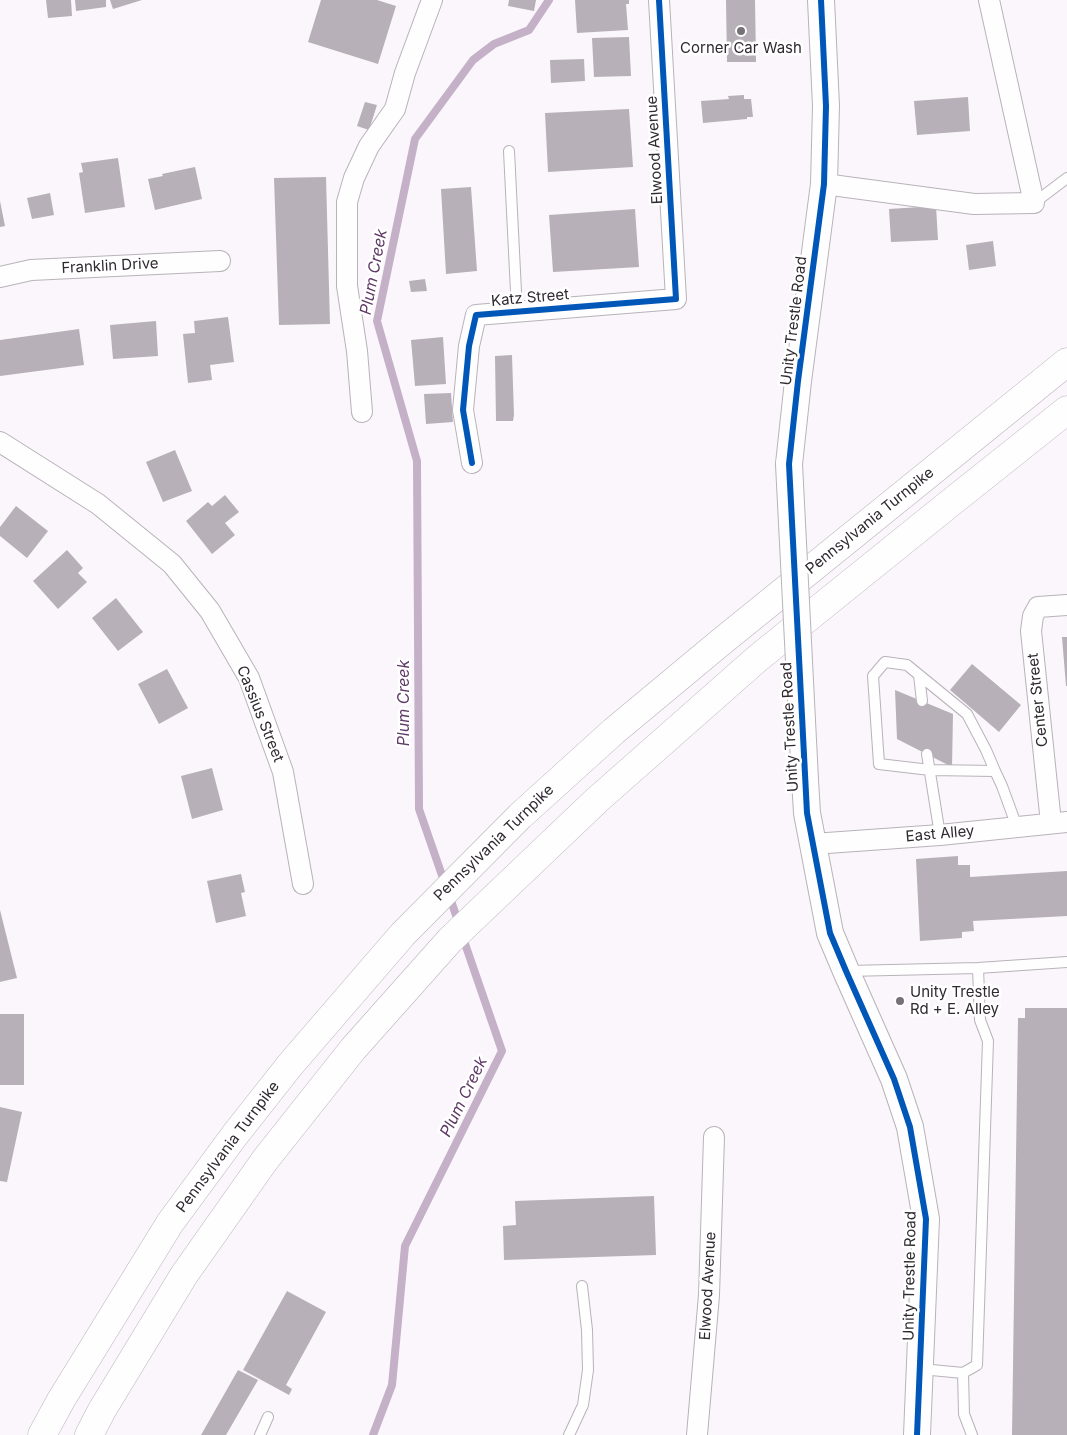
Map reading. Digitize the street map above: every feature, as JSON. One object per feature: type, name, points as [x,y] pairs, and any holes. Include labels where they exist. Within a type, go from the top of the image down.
[{"type":"highway","name":"Pennsylvania Turnpike","points":[[42,1435],[61,1400],[170,1223],[234,1136],[290,1065],[403,934],[520,816],[614,731],[720,642],[1067,362]]},
{"type":"highway","points":[[89,1435],[184,1275],[265,1160],[353,1048],[450,940],[597,800],[758,658],[1067,410]]},
{"type":"street","points":[[362,412],[357,351],[347,286],[347,202],[354,178],[369,146],[395,109],[405,73],[432,0]]},
{"type":"street","name":"Elwood Avenue","points":[[659,0],[676,299]]},
{"type":"street","name":"Unity Trestle Road","points":[[821,0],[826,106],[824,184],[789,464],[807,813],[830,933],[894,1079],[910,1127],[926,1219],[917,1435]]},
{"type":"street","points":[[824,184],[974,204],[1034,203],[989,0]]},
{"type":"street","name":"Franklin Drive","points":[[0,277],[31,270],[220,262]]},
{"type":"street","name":"Katz Street","points":[[472,463],[462,410],[469,346],[476,315],[676,299]]},
{"type":"street","name":"Cassius Street","points":[[0,442],[98,504],[172,564],[210,612],[249,678],[283,772],[303,884]]},
{"type":"street","name":"Center Street","points":[[1059,822],[1031,631],[1032,616],[1038,607],[1067,605]]},
{"type":"street","name":"East Alley","points":[[813,844],[940,835],[1059,822]]},
{"type":"street","name":"Elwood Avenue","points":[[697,1435],[709,1295],[714,1137]]},
{"type":"lane","points":[[509,152],[516,312]]},
{"type":"lane","points":[[1034,203],[1067,178]]},
{"type":"lane","points":[[995,771],[930,770],[879,764],[873,676],[885,662],[907,665],[967,714],[995,771],[1016,827]]},
{"type":"lane","points":[[919,675],[922,701]]},
{"type":"lane","points":[[928,754],[940,835]]},
{"type":"lane","points":[[846,971],[978,968],[1067,962]]},
{"type":"lane","points":[[920,1369],[963,1373],[977,1365],[988,1041],[980,1020],[978,968]]},
{"type":"lane","points":[[569,1435],[583,1406],[588,1370],[587,1330],[582,1286]]},
{"type":"lane","points":[[963,1373],[964,1414],[972,1435]]},
{"type":"lane","points":[[260,1435],[268,1417]]},
{"type":"building","points":[[46,0],[71,0],[72,16],[48,18]]},
{"type":"building","points":[[75,0],[106,0],[106,7],[76,11]]},
{"type":"building","points":[[110,0],[142,0],[113,9]]},
{"type":"building","points":[[321,0],[377,0],[396,6],[378,64],[308,42]]},
{"type":"building","points":[[509,0],[536,0],[534,11],[508,6]]},
{"type":"building","points":[[575,0],[629,0],[629,4],[626,4],[628,30],[577,33]]},
{"type":"building","name":"Corner Car Wash","points":[[726,0],[755,0],[756,62],[727,62]]},
{"type":"building","points":[[629,37],[631,76],[594,77],[592,38]]},
{"type":"building","points":[[584,59],[585,81],[551,83],[550,60]]},
{"type":"building","points":[[744,95],[744,99],[751,99],[753,117],[703,123],[701,101],[729,99],[728,96]]},
{"type":"building","points":[[968,97],[970,131],[917,135],[914,101]]},
{"type":"building","points":[[365,102],[377,105],[369,130],[357,126]]},
{"type":"building","points":[[629,109],[633,167],[548,172],[545,113]]},
{"type":"building","points":[[118,158],[125,207],[85,213],[79,173],[83,172],[81,163]]},
{"type":"building","points":[[195,167],[202,199],[155,210],[148,179]]},
{"type":"building","points":[[326,177],[330,324],[279,325],[274,178]]},
{"type":"building","points":[[471,187],[477,271],[446,274],[441,189]]},
{"type":"building","points":[[50,193],[54,215],[32,219],[27,198]]},
{"type":"building","points":[[0,201],[5,226],[0,227]]},
{"type":"building","points":[[936,206],[938,240],[891,242],[889,209]]},
{"type":"building","points":[[635,209],[639,267],[553,272],[549,215]]},
{"type":"building","points":[[993,241],[996,266],[969,270],[966,245]]},
{"type":"building","points":[[425,279],[427,291],[411,292],[409,281]]},
{"type":"building","points":[[228,317],[234,362],[210,365],[212,380],[188,383],[183,334],[195,333],[194,321]]},
{"type":"building","points":[[156,321],[158,356],[113,359],[110,325]]},
{"type":"building","points":[[79,329],[84,365],[0,376],[0,340]]},
{"type":"building","points":[[443,337],[446,384],[415,386],[411,340]]},
{"type":"building","points":[[512,355],[513,421],[496,421],[495,356]]},
{"type":"building","points":[[451,393],[453,422],[426,424],[424,394]]},
{"type":"building","points":[[175,450],[192,491],[163,502],[146,462]]},
{"type":"building","points":[[225,495],[239,512],[225,523],[235,535],[212,554],[186,521],[208,502],[212,506]]},
{"type":"building","points":[[16,506],[48,531],[27,558],[0,536],[0,527]]},
{"type":"building","points":[[67,550],[83,568],[78,573],[87,582],[58,609],[33,581]]},
{"type":"building","points":[[116,598],[143,632],[118,651],[92,618]]},
{"type":"building","points":[[1062,637],[1067,637],[1067,686],[1066,686]]},
{"type":"building","points":[[972,664],[1021,705],[999,732],[950,690]]},
{"type":"building","points":[[167,669],[188,708],[159,724],[138,684]]},
{"type":"building","points":[[895,690],[953,714],[952,767],[897,739]]},
{"type":"building","points":[[212,768],[223,810],[192,819],[181,776]]},
{"type":"building","points":[[958,856],[958,865],[970,865],[970,877],[1067,871],[1067,916],[973,921],[974,931],[962,932],[962,938],[920,941],[916,859]]},
{"type":"building","points":[[241,874],[245,892],[241,893],[246,916],[216,923],[207,881]]},
{"type":"building","points":[[0,910],[17,978],[0,982]]},
{"type":"building","points":[[1025,1008],[1067,1008],[1067,1435],[1012,1435],[1018,1018],[1025,1018]]},
{"type":"building","points":[[0,1014],[24,1014],[24,1085],[0,1085]]},
{"type":"building","points":[[0,1107],[22,1112],[7,1182],[0,1181]]},
{"type":"building","points":[[654,1196],[656,1255],[504,1260],[503,1226],[516,1225],[515,1201]]},
{"type":"building","points":[[287,1291],[326,1312],[286,1385],[292,1389],[289,1395],[243,1370]]},
{"type":"building","points":[[238,1370],[258,1380],[226,1435],[201,1435]]},
{"type":"waterway","name":"Plum Creek","points":[[445,884],[419,809],[417,461],[377,321],[415,139],[473,60],[494,44],[529,30],[549,0]]},
{"type":"waterway","name":"Plum Creek","points":[[449,895],[459,924]]},
{"type":"waterway","name":"Plum Creek","points":[[373,1435],[392,1385],[405,1246],[502,1051],[462,935]]},
{"type":"cycle path","points":[[472,463],[463,410],[469,346],[476,315],[676,299],[659,0]]},
{"type":"cycle path","points":[[821,0],[826,106],[824,184],[789,464],[807,813],[830,933],[894,1079],[910,1127],[926,1219],[917,1435]]},
{"type":"place","name":"Corner Car Wash","points":[[741,31]]},
{"type":"place","name":"Unity Trestle Rd + E. Alley","points":[[900,1001]]}]
